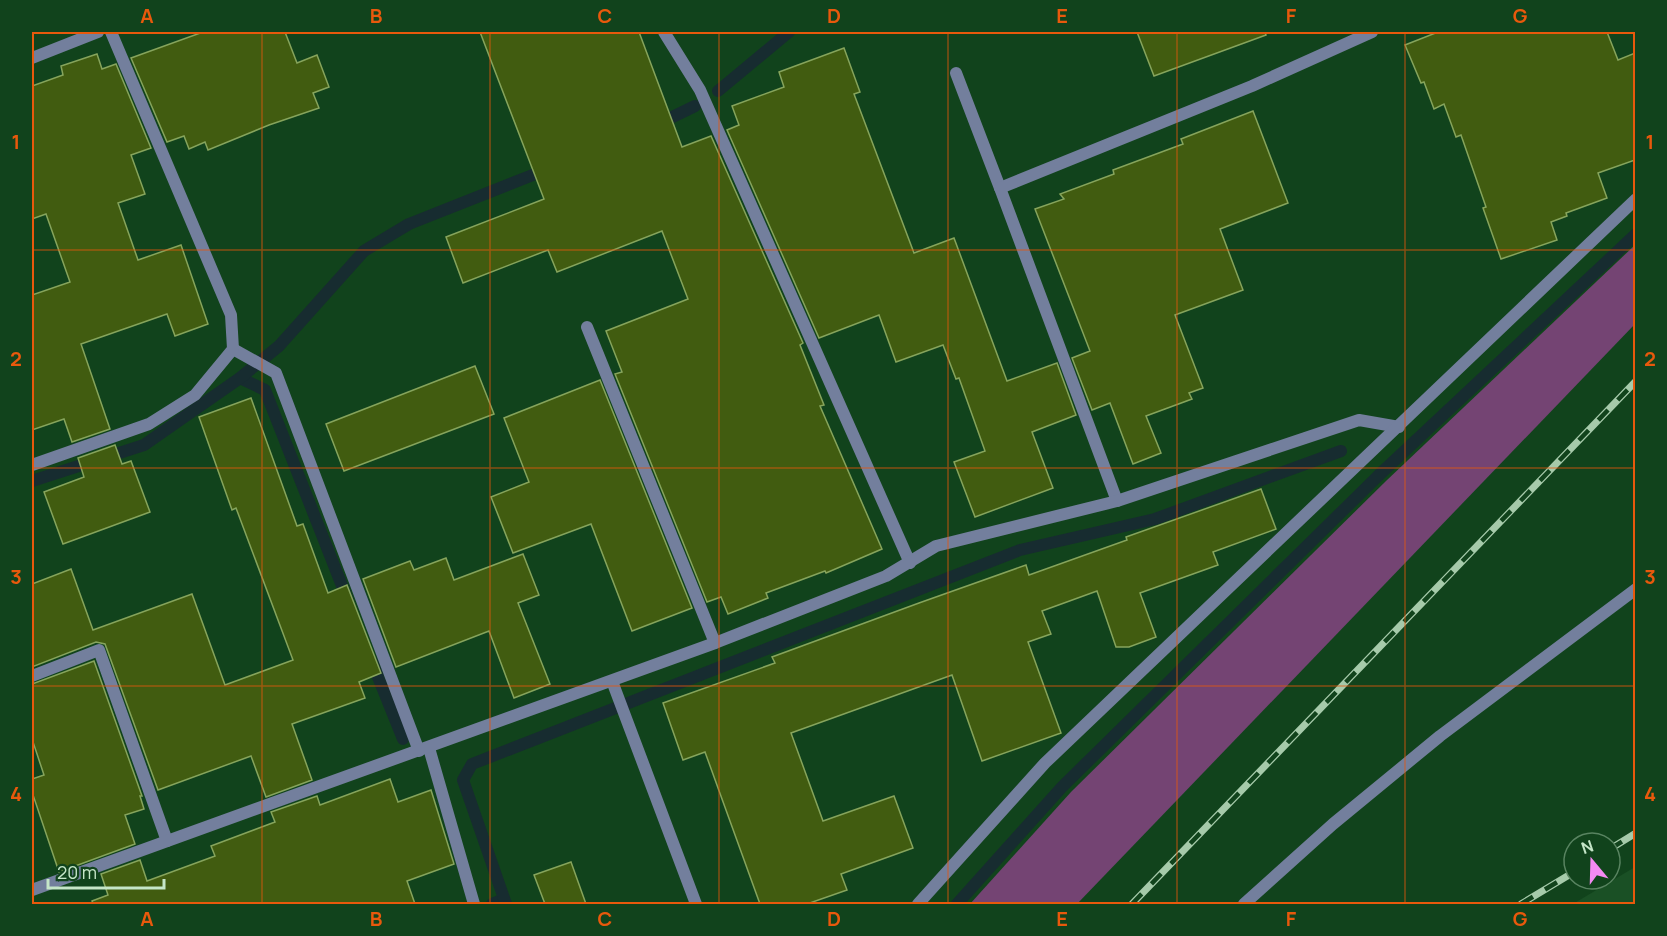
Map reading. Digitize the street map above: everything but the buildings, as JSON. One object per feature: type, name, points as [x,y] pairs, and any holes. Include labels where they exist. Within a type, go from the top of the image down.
[{"type":"street","points":[[32,58],[98,32]]},
{"type":"street","points":[[32,465],[149,424],[195,394],[233,349],[231,315],[111,32]]},
{"type":"street","points":[[664,32],[700,90],[910,563]]},
{"type":"street","points":[[1000,188],[1252,86],[1372,32]]},
{"type":"street","points":[[956,73],[1117,501]]},
{"type":"street","points":[[918,904],[1045,763],[1635,200]]},
{"type":"street","points":[[587,327],[715,643]]},
{"type":"street","points":[[233,349],[276,373],[424,750],[474,904]]},
{"type":"street","points":[[32,890],[715,643],[886,576],[936,546],[1117,501],[1359,420],[1399,427]]},
{"type":"street","points":[[1244,904],[1333,824],[1440,736],[1635,589]]},
{"type":"street","points":[[32,676],[99,650],[167,842]]},
{"type":"street","points":[[612,681],[696,904]]},
{"type":"shaded area","points":[[1635,245],[1635,324],[1077,904],[970,904],[1071,792],[1386,481]]},
{"type":"shaded area","points":[[1635,867],[1635,904],[1573,904],[1595,891],[1622,891],[1622,875]]},
{"type":"waterway","points":[[718,91],[789,32]]},
{"type":"waterway","points":[[658,124],[695,106]]},
{"type":"waterway","points":[[32,481],[144,445],[240,378],[279,346],[364,251],[409,224],[548,169]]},
{"type":"waterway","points":[[957,904],[1062,787],[1378,476],[1636,234]]},
{"type":"waterway","points":[[240,378],[265,390],[348,601]]},
{"type":"waterway","points":[[506,904],[463,780],[472,764],[1020,550],[1155,519],[1341,451]]},
{"type":"waterway","points":[[372,662],[403,739]]},
{"type":"waterway","points":[[492,904],[504,899]]},
{"type":"railway","points":[[1132,904],[1636,381]]},
{"type":"railway","points":[[1622,842],[1636,833]]},
{"type":"railway","points":[[1521,904],[1562,879]]}]
